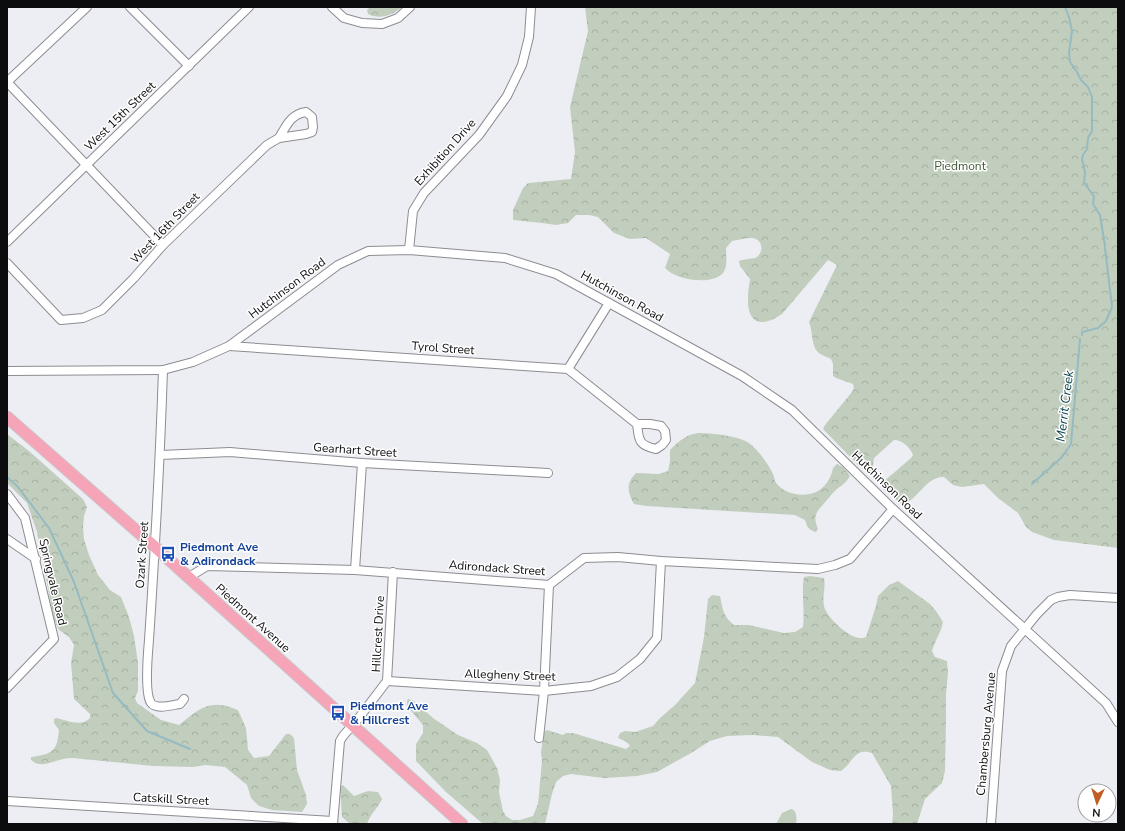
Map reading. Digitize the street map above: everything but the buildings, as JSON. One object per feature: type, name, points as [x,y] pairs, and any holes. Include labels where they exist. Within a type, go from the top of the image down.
[{"type":"main road","name":"Piedmont Avenue","points":[[7,417],[155,547],[462,824]]},
{"type":"street","points":[[87,7],[7,82],[163,245]]},
{"type":"street","points":[[130,7],[189,66]]},
{"type":"street","name":"West 15th Street","points":[[7,242],[249,7]]},
{"type":"street","points":[[332,7],[344,18],[362,23],[382,24],[398,18],[410,7]]},
{"type":"street","name":"Exhibition Drive","points":[[409,250],[413,211],[424,193],[479,135],[507,96],[522,65],[529,37],[531,7]]},
{"type":"street","name":"West 16th Street","points":[[7,263],[61,320],[83,318],[102,310],[134,278],[163,245],[267,145],[279,138]]},
{"type":"street","name":"Hutchinson Road","points":[[7,371],[163,370],[192,362],[229,346],[338,265],[368,251],[409,250],[505,258],[556,274],[742,376],[792,410],[893,509],[1026,628],[1106,703],[1118,722]]},
{"type":"street","points":[[609,303],[568,369],[637,424]]},
{"type":"street","name":"Tyrol Street","points":[[229,346],[568,369]]},
{"type":"street","name":"Ozark Street","points":[[163,370],[155,547],[147,663],[147,693],[150,702],[154,705],[163,706],[180,704],[184,699]]},
{"type":"street","name":"Gearhart Street","points":[[160,455],[230,452],[362,464],[548,473]]},
{"type":"street","points":[[355,570],[362,464]]},
{"type":"street","name":"Springvale Road","points":[[7,494],[25,518],[54,639],[7,688]]},
{"type":"street","name":"Adirondack Street","points":[[189,578],[207,566],[392,572],[549,585],[584,558],[618,557],[661,561],[818,568],[835,565],[850,559],[893,509]]},
{"type":"street","points":[[7,539],[36,560]]},
{"type":"street","name":"Allegheny Street","points":[[387,681],[544,691],[591,686],[617,677],[640,659],[657,638],[661,561]]},
{"type":"street","name":"Hillcrest Drive","points":[[333,822],[340,741],[387,681],[392,572]]},
{"type":"street","points":[[539,738],[544,691],[549,585]]},
{"type":"street","name":"Chambersburg Avenue","points":[[991,824],[1002,672],[1011,646],[1041,609],[1051,600],[1070,595],[1118,598]]},
{"type":"street","name":"Catskill Street","points":[[7,801],[333,822]]},
{"type":"green space","points":[[370,7],[402,7],[386,16],[377,17],[368,14],[367,10]]},
{"type":"green space","name":"Piedmont","points":[[585,7],[1118,7],[1118,548],[1054,540],[1032,532],[1026,527],[1018,513],[998,498],[984,484],[962,487],[953,485],[944,477],[937,478],[926,485],[911,500],[901,504],[882,488],[882,483],[913,455],[903,442],[897,440],[894,440],[874,458],[872,471],[869,472],[860,467],[823,429],[854,388],[853,384],[833,376],[833,364],[831,359],[816,350],[813,343],[809,322],[837,265],[828,260],[782,314],[768,321],[762,322],[753,318],[750,313],[748,307],[748,290],[750,279],[740,266],[739,261],[758,256],[761,246],[758,240],[746,238],[732,241],[726,248],[726,267],[723,273],[718,277],[711,279],[694,280],[677,276],[665,268],[670,254],[646,238],[630,239],[614,233],[598,217],[576,215],[568,223],[556,225],[513,220],[513,210],[523,188],[528,183],[571,179],[575,152],[570,107],[588,31]]},
{"type":"green space","points":[[698,433],[717,434],[739,438],[749,443],[765,460],[778,485],[793,494],[811,494],[822,488],[831,475],[833,468],[837,464],[843,467],[850,476],[846,482],[834,492],[816,514],[815,520],[818,529],[816,532],[809,528],[805,520],[795,515],[634,504],[629,492],[629,484],[630,480],[636,473],[659,474],[668,471],[670,450],[682,439],[689,435]]},
{"type":"green space","points":[[7,434],[29,451],[83,499],[87,507],[83,527],[84,539],[89,555],[98,575],[110,590],[121,597],[129,617],[134,636],[138,663],[138,691],[135,698],[137,703],[161,720],[179,725],[193,714],[213,705],[220,705],[238,710],[246,728],[248,750],[254,758],[269,756],[286,734],[290,734],[294,738],[297,770],[306,795],[307,804],[302,812],[272,810],[259,806],[251,798],[247,785],[225,767],[206,765],[193,767],[153,766],[73,758],[47,764],[39,764],[31,760],[31,757],[49,753],[55,747],[59,730],[54,723],[54,719],[57,718],[79,723],[87,721],[90,718],[90,714],[74,699],[71,663],[74,645],[69,637],[59,630],[54,620],[37,532],[27,503],[7,483]]},
{"type":"green space","points":[[810,576],[824,578],[824,606],[826,611],[833,621],[844,631],[855,637],[866,637],[878,596],[889,585],[898,581],[930,604],[943,622],[932,651],[935,657],[947,661],[948,673],[946,694],[945,771],[942,783],[925,799],[917,824],[892,824],[893,814],[891,786],[872,753],[861,752],[857,754],[841,771],[830,770],[812,762],[778,737],[753,735],[727,736],[710,741],[657,772],[637,776],[604,778],[571,774],[563,776],[556,782],[545,824],[483,824],[446,792],[416,761],[416,744],[423,733],[423,725],[407,706],[408,699],[414,701],[433,718],[458,735],[477,743],[487,750],[497,768],[500,780],[499,792],[503,811],[506,816],[512,820],[520,820],[533,816],[538,804],[542,761],[541,752],[544,732],[547,730],[563,735],[566,733],[573,733],[626,749],[630,746],[627,742],[618,738],[620,733],[625,731],[635,732],[653,726],[695,683],[704,637],[708,599],[712,595],[720,596],[726,616],[734,625],[749,625],[784,633],[795,632],[803,627],[804,577]]},
{"type":"green space","points":[[343,785],[354,796],[368,791],[378,792],[382,799],[367,824],[350,824],[342,817],[340,787]]},
{"type":"green space","points":[[791,809],[795,813],[796,824],[776,824],[782,813]]},
{"type":"waterway","name":"Merrit Creek","points":[[1065,7],[1072,31],[1069,53],[1070,62],[1081,80],[1088,87],[1092,97],[1092,131],[1088,138],[1087,149],[1082,159],[1085,172],[1084,183],[1094,196],[1093,204],[1100,215],[1105,246]]},
{"type":"waterway","name":"Merrit Creek","points":[[1082,335],[1082,332],[1098,328],[1106,321],[1112,307],[1105,248]]},
{"type":"waterway","name":"Merrit Creek","points":[[1032,484],[1062,457],[1071,444],[1080,339]]},
{"type":"waterway","points":[[7,477],[18,487],[49,528],[74,582],[113,693],[147,731],[190,749]]},
{"type":"place","name":"Piedmont Ave & Adirondack","points":[[168,554]]},
{"type":"place","name":"Piedmont Ave & Hillcrest","points":[[338,713]]}]
